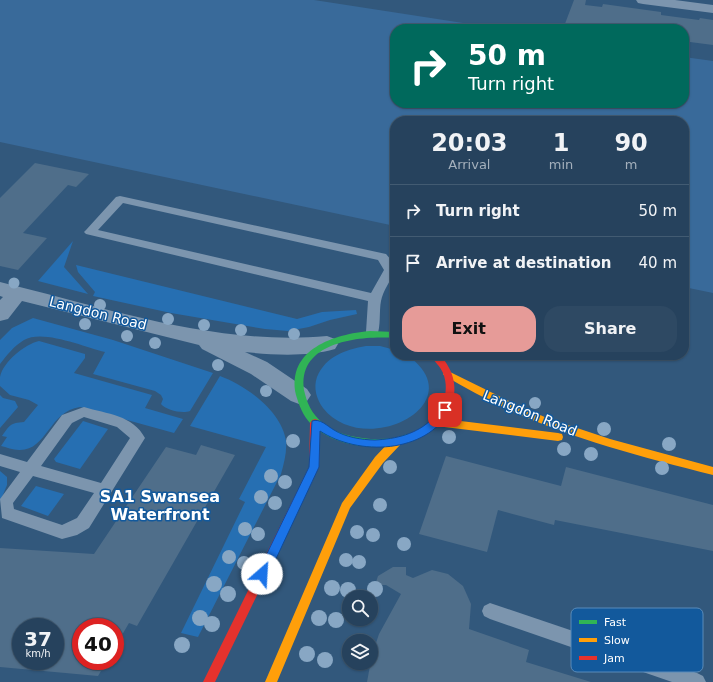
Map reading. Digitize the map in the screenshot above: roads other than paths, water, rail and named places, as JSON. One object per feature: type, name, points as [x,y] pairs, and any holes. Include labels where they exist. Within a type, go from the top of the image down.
[{"type":"street","points":[[643,0],[713,9]]},
{"type":"street","points":[[0,314],[9,291]]},
{"type":"street","name":"Langdon Road","points":[[9,291],[197,338],[270,346],[304,347],[327,344]]},
{"type":"street","points":[[390,334],[372,332],[354,334],[327,344],[313,354],[303,366],[298,380],[299,395],[302,405],[316,423],[332,434],[352,441],[374,444],[396,442],[412,438],[425,431],[436,422],[445,410],[450,398],[451,386],[448,374],[440,360]]},
{"type":"street","name":"Langdon Road","points":[[197,338],[259,368],[299,395]]},
{"type":"street","name":"Langdon Road","points":[[448,374],[492,400],[541,421],[615,446],[713,471]]},
{"type":"street","name":"Langdon Road","points":[[436,422],[535,433],[615,446]]},
{"type":"street","points":[[209,682],[314,467],[316,423]]},
{"type":"street","points":[[271,682],[346,506],[375,464],[396,442]]},
{"type":"lane","points":[[372,332],[372,315],[376,298],[390,270],[386,261],[382,257],[120,199],[90,232],[376,298]]},
{"type":"lane","points":[[84,412],[129,426],[135,430],[138,438],[82,523],[71,530],[62,532],[7,513],[5,505],[7,500],[31,468],[67,419],[76,414],[84,412]]},
{"type":"lane","points":[[0,460],[104,490]]},
{"type":"lane","points":[[490,611],[571,639]]},
{"type":"lane","points":[[668,672],[697,682]]},
{"type":"district","name":"SA1 Swansea Waterfront","points":[[160,505]]}]
